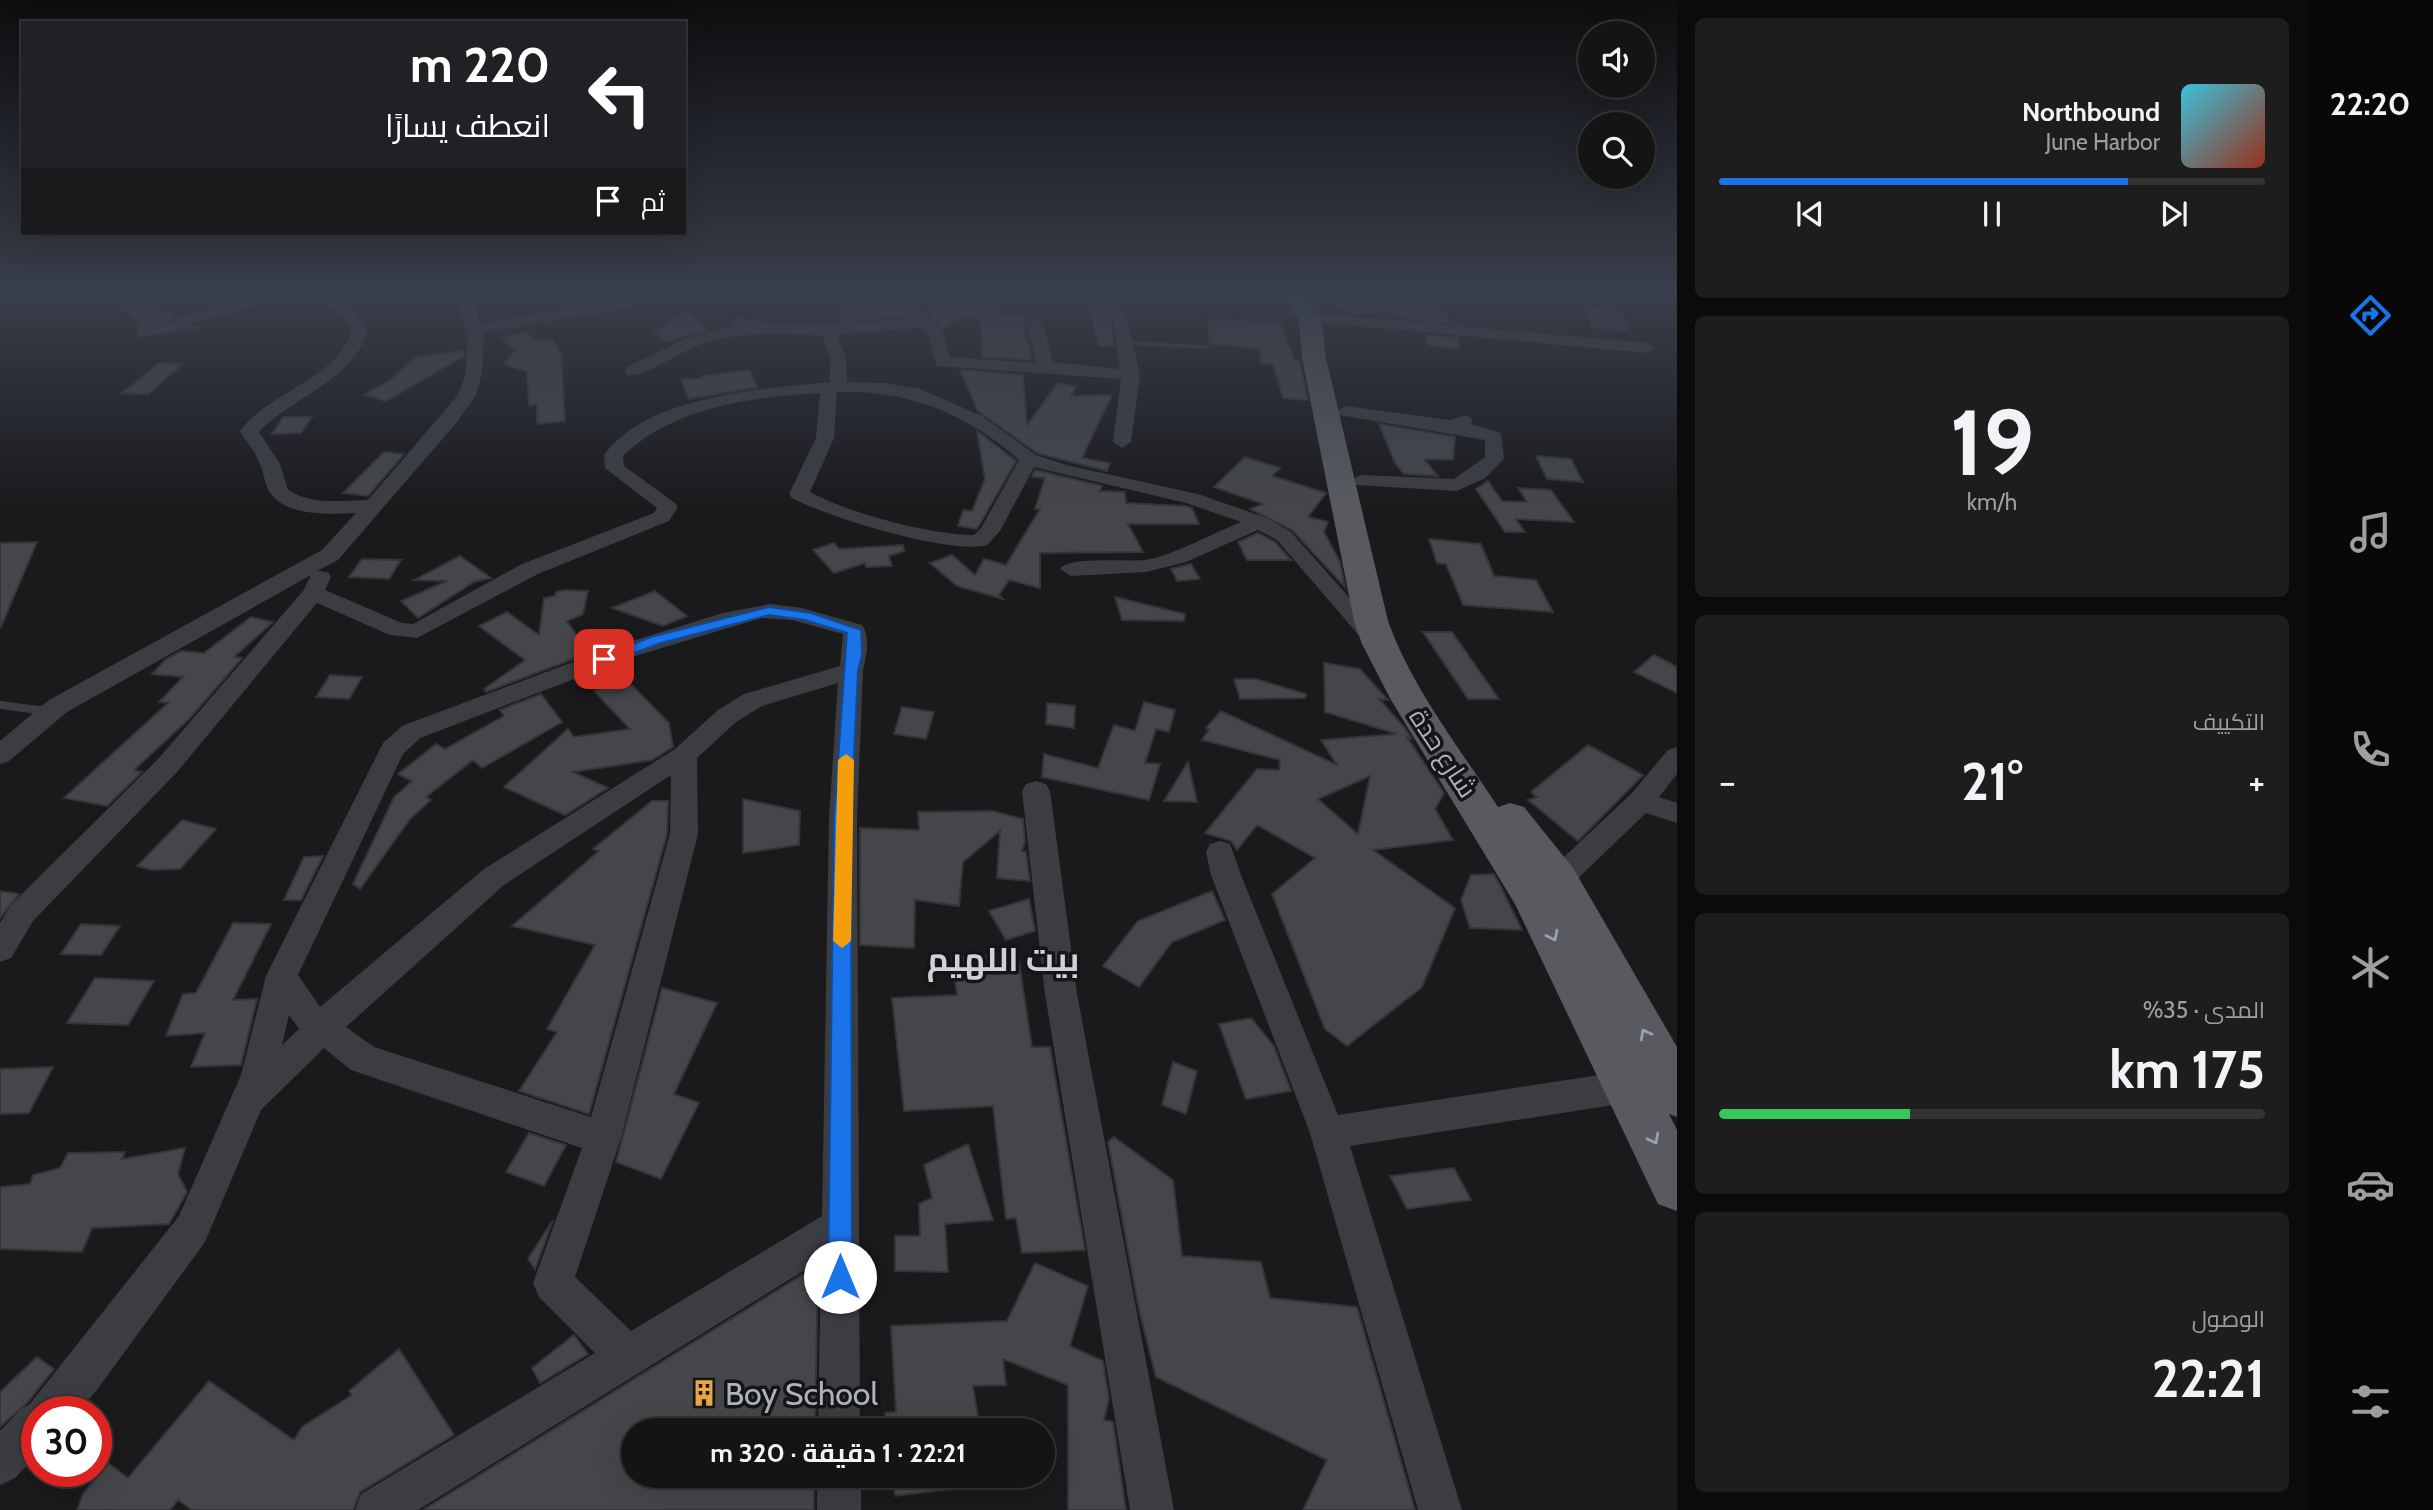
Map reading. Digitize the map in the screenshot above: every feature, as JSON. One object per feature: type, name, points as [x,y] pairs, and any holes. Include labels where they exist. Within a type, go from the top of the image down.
[{"type":"main road","name":"شارع حدة","points":[[1316,364],[1352,479]]},
{"type":"main road","name":"شارع حدة","points":[[1329,364],[1346,411],[1352,479],[1381,629],[1419,700],[1546,888],[1676,1091]]},
{"type":"main road","name":"شارع حدة","points":[[1546,888],[1626,1087],[1677,1185]]},
{"type":"main road","points":[[1626,1087],[1676,1091]]},
{"type":"street","points":[[341,364],[272,408],[249,432],[271,466],[275,486],[282,495],[294,502],[320,506],[371,506]]},
{"type":"street","points":[[0,949],[22,913],[168,765],[313,593],[330,555],[451,418],[467,395],[474,364]]},
{"type":"street","points":[[633,371],[645,364]]},
{"type":"street","points":[[837,364],[825,438],[799,494],[812,502],[963,541],[980,541],[990,531],[1029,459]]},
{"type":"street","points":[[938,404],[945,381],[943,364]]},
{"type":"street","points":[[1005,364],[1132,375]]},
{"type":"street","points":[[1122,442],[1129,410],[1132,375],[1130,364]]},
{"type":"street","points":[[313,593],[398,630],[416,631],[530,569],[667,513],[668,507],[615,468],[612,455],[619,445],[652,425],[766,391],[858,385],[913,393],[989,427],[1029,459],[1061,470],[1191,498],[1260,522],[1284,536],[1381,629]]},
{"type":"street","points":[[1346,411],[1450,426],[1494,437],[1495,459],[1478,474],[1457,485],[1352,479]]},
{"type":"street","points":[[1450,426],[1474,415]]},
{"type":"street","points":[[1071,569],[1146,566],[1178,557],[1200,545],[1260,522]]},
{"type":"street","points":[[0,755],[58,706],[330,555]]},
{"type":"street","points":[[62,1396],[81,1376],[192,1229],[250,1098],[282,976],[392,750],[411,732],[656,640],[769,611],[806,616],[854,630],[855,655],[851,671],[843,818],[839,1418]]},
{"type":"street","points":[[250,1098],[322,1028],[494,877],[684,755],[727,716],[753,700],[851,671]]},
{"type":"street","points":[[628,1356],[553,1283],[603,1138],[684,834],[684,755]]},
{"type":"street","points":[[1546,888],[1641,801],[1677,756]]},
{"type":"street","points":[[1036,791],[1061,994],[1152,1510]]},
{"type":"street","points":[[1641,801],[1677,813]]},
{"type":"street","points":[[1220,852],[1226,875],[1328,1133],[1440,1510]]},
{"type":"street","points":[[282,976],[308,1017],[363,1059],[603,1138]]},
{"type":"street","points":[[1328,1133],[1626,1087]]},
{"type":"street","points":[[377,1510],[840,1226]]},
{"type":"street","points":[[0,1463],[21,1440]]},
{"type":"street","points":[[839,1488],[839,1510]]},
{"type":"lane","points":[[0,705],[39,710],[58,706]]},
{"type":"building","points":[[157,364],[182,364],[148,394],[122,393]]},
{"type":"building","points":[[408,364],[449,364],[386,401],[364,395],[389,381]]},
{"type":"building","points":[[505,364],[562,364],[565,421],[537,424],[537,405],[529,406],[527,372]]},
{"type":"building","points":[[1273,364],[1300,364],[1308,400],[1283,398]]},
{"type":"building","points":[[749,370],[758,387],[689,399],[681,379],[703,379],[701,376]]},
{"type":"building","points":[[960,370],[1023,375],[1027,425],[1058,383],[1076,387],[1071,396],[1112,395],[1082,458],[1110,463],[1107,471],[1037,453],[978,411]]},
{"type":"building","points":[[283,417],[312,417],[301,433],[272,434]]},
{"type":"building","points":[[1379,424],[1455,437],[1453,460],[1424,459],[1438,476],[1404,474],[1395,463]]},
{"type":"building","points":[[977,431],[1016,461],[977,529],[958,526],[963,510],[972,511],[985,479]]},
{"type":"building","points":[[384,452],[404,454],[368,496],[343,493]]},
{"type":"building","points":[[1536,456],[1571,459],[1583,482],[1547,479]]},
{"type":"building","points":[[1245,457],[1280,468],[1272,476],[1326,493],[1308,517],[1328,522],[1324,532],[1340,562],[1345,587],[1292,530],[1250,509],[1263,504],[1214,487]]},
{"type":"building","points":[[1035,470],[1102,486],[1100,491],[1125,492],[1126,503],[1192,508],[1199,524],[1128,524],[1143,552],[1040,553],[1040,588],[1009,580],[999,595],[1003,599],[957,586],[930,563],[952,555],[975,575],[984,559],[1006,565],[1040,509],[1035,509],[1045,478],[1032,477]]},
{"type":"building","points":[[1488,481],[1502,501],[1527,502],[1518,488],[1551,490],[1574,522],[1516,519],[1525,532],[1505,532],[1476,489]]},
{"type":"building","points":[[1258,533],[1275,542],[1291,560],[1247,560],[1238,542]]},
{"type":"building","points":[[1429,539],[1481,544],[1494,576],[1536,580],[1553,612],[1463,605],[1446,564],[1437,563]]},
{"type":"building","points":[[37,542],[0,629],[0,543]]},
{"type":"building","points":[[834,543],[839,549],[903,545],[904,551],[889,556],[892,566],[866,567],[865,563],[834,573],[813,550]]},
{"type":"building","points":[[460,556],[491,578],[474,582],[418,618],[401,601],[447,581],[414,580]]},
{"type":"building","points":[[362,559],[401,560],[389,579],[349,577]]},
{"type":"building","points":[[1191,564],[1200,579],[1177,581],[1171,569]]},
{"type":"building","points":[[565,590],[588,591],[583,614],[567,621],[589,653],[486,692],[484,689],[525,660],[479,626],[507,612],[539,635],[544,598]]},
{"type":"building","points":[[655,591],[687,616],[663,626],[612,608]]},
{"type":"building","points":[[1115,597],[1185,614],[1184,621],[1122,620]]},
{"type":"building","points":[[251,617],[273,622],[234,657],[242,658],[190,718],[134,770],[142,772],[107,806],[64,798],[168,703],[159,702],[183,677],[152,674],[166,659],[181,651],[204,653]]},
{"type":"building","points":[[1423,632],[1452,632],[1499,699],[1468,699]]},
{"type":"building","points":[[1654,655],[1677,667],[1677,693],[1634,672]]},
{"type":"building","points":[[1324,663],[1360,669],[1388,700],[1379,699],[1405,728],[1411,738],[1407,737],[1444,793],[1435,809],[1453,840],[1373,850],[1455,908],[1422,987],[1347,1046],[1325,1029],[1272,894],[1315,858],[1257,825],[1237,850],[1231,841],[1205,833],[1257,769],[1279,770],[1280,760],[1202,740],[1209,730],[1206,728],[1221,711],[1337,765],[1321,740],[1397,734],[1325,712]],"holes":[[[1370,776],[1358,834],[1318,799]]]},
{"type":"building","points":[[330,675],[362,677],[349,699],[316,697]]},
{"type":"building","points":[[625,678],[669,723],[673,747],[652,760],[573,772],[608,788],[565,815],[504,787],[568,729],[574,737],[630,729],[594,691]]},
{"type":"building","points":[[1234,679],[1256,679],[1306,694],[1305,698],[1240,699]]},
{"type":"building","points":[[541,694],[562,722],[482,768],[473,760],[426,797],[431,800],[410,819],[360,889],[353,884],[394,797],[412,781],[398,774],[436,744],[445,749],[504,716],[500,710]]},
{"type":"building","points":[[1144,702],[1175,710],[1169,732],[1156,729],[1145,763],[1160,764],[1149,800],[1042,777],[1044,754],[1098,768],[1114,725],[1135,731]]},
{"type":"building","points":[[1047,703],[1075,706],[1074,728],[1046,724]]},
{"type":"building","points":[[902,707],[934,712],[926,739],[894,734]]},
{"type":"building","points":[[1588,745],[1643,775],[1578,841],[1528,800],[1537,797],[1531,792]]},
{"type":"building","points":[[1188,762],[1197,802],[1164,801]]},
{"type":"building","points":[[743,799],[800,811],[799,845],[743,853]]},
{"type":"building","points":[[652,801],[668,801],[667,834],[589,1114],[519,1091],[557,1032],[547,1029],[595,945],[512,926],[599,851],[593,849]]},
{"type":"building","points":[[993,811],[1023,819],[1025,842],[1022,851],[1026,852],[1030,881],[997,878],[1000,831],[963,862],[959,906],[915,900],[914,948],[860,945],[860,828],[919,830],[918,812]]},
{"type":"building","points":[[182,820],[216,829],[180,869],[151,870],[137,866]]},
{"type":"building","points":[[323,856],[301,900],[284,900],[304,857]]},
{"type":"building","points":[[1494,874],[1522,930],[1470,928],[1461,900],[1471,875]]},
{"type":"building","points":[[0,891],[19,894],[0,918]]},
{"type":"building","points":[[1212,891],[1225,920],[1172,942],[1139,987],[1103,966],[1138,921]]},
{"type":"building","points":[[1029,899],[1035,931],[1006,940],[989,911]]},
{"type":"building","points":[[233,923],[271,924],[233,1000],[257,999],[241,1065],[191,1067],[205,1033],[166,1036],[183,994],[196,993]]},
{"type":"building","points":[[81,924],[120,926],[101,955],[61,954]]},
{"type":"building","points":[[1018,955],[1032,1047],[1050,1047],[1085,1250],[1022,1253],[1016,1218],[1006,1219],[993,1106],[904,1111],[892,998],[957,995],[952,957]]},
{"type":"building","points":[[95,978],[154,981],[128,1025],[67,1023]]},
{"type":"building","points":[[662,988],[717,1003],[674,1094],[699,1103],[661,1179],[616,1162]]},
{"type":"building","points":[[1251,1018],[1274,1046],[1291,1091],[1246,1099],[1219,1024]]},
{"type":"building","points":[[1173,1062],[1197,1071],[1186,1114],[1162,1105]]},
{"type":"building","points":[[53,1067],[29,1113],[0,1114],[0,1069]]},
{"type":"building","points":[[529,1133],[566,1145],[544,1186],[506,1172]]},
{"type":"building","points":[[1114,1137],[1173,1180],[1182,1256],[1261,1262],[1270,1298],[1357,1307],[1415,1510],[1303,1510],[1327,1460],[1156,1377],[1139,1310],[1108,1142]]},
{"type":"building","points":[[968,1144],[993,1220],[945,1224],[948,1272],[895,1271],[895,1236],[920,1236],[919,1204],[932,1198],[924,1165]]},
{"type":"building","points":[[185,1148],[178,1174],[187,1192],[169,1224],[92,1228],[82,1252],[0,1249],[0,1187],[30,1184],[33,1175],[60,1168],[68,1153],[125,1152],[122,1159]]},
{"type":"building","points":[[1454,1168],[1471,1200],[1407,1209],[1390,1176]]},
{"type":"building","points":[[553,1220],[535,1269],[528,1259]]},
{"type":"building","points":[[1035,1263],[1088,1286],[1070,1346],[1103,1361],[1109,1399],[1104,1420],[1113,1422],[1126,1510],[1068,1510],[1068,1385],[1003,1359],[1006,1385],[973,1386],[978,1418],[886,1418],[885,1413],[896,1412],[891,1326],[1007,1321]]},
{"type":"building","name":"Boy School","points":[[818,1265],[815,1418],[621,1418],[621,1488],[814,1488],[814,1510],[423,1510]]},
{"type":"building","points":[[574,1335],[588,1354],[540,1383],[532,1368]]},
{"type":"building","points":[[399,1349],[454,1435],[360,1492],[353,1510],[192,1510],[178,1500],[170,1510],[77,1510],[89,1487],[112,1487],[112,1466],[128,1478],[209,1381],[294,1440],[302,1427],[352,1395],[349,1391]]},
{"type":"building","points":[[37,1357],[54,1369],[33,1396],[21,1396],[21,1408],[0,1427],[0,1392]]},
{"type":"building","points":[[894,1488],[959,1488],[895,1496]]},
{"type":"slow traffic","points":[[842,941],[846,760]]},
{"type":"place","name":"Boy School","points":[[704,1393]]},
{"type":"district","name":"بيت اللهيم","points":[[1003,959]]},
{"type":"route","points":[[604,659],[656,640],[769,611],[806,616],[854,630],[855,655],[851,671],[843,818],[840,1277]]}]
